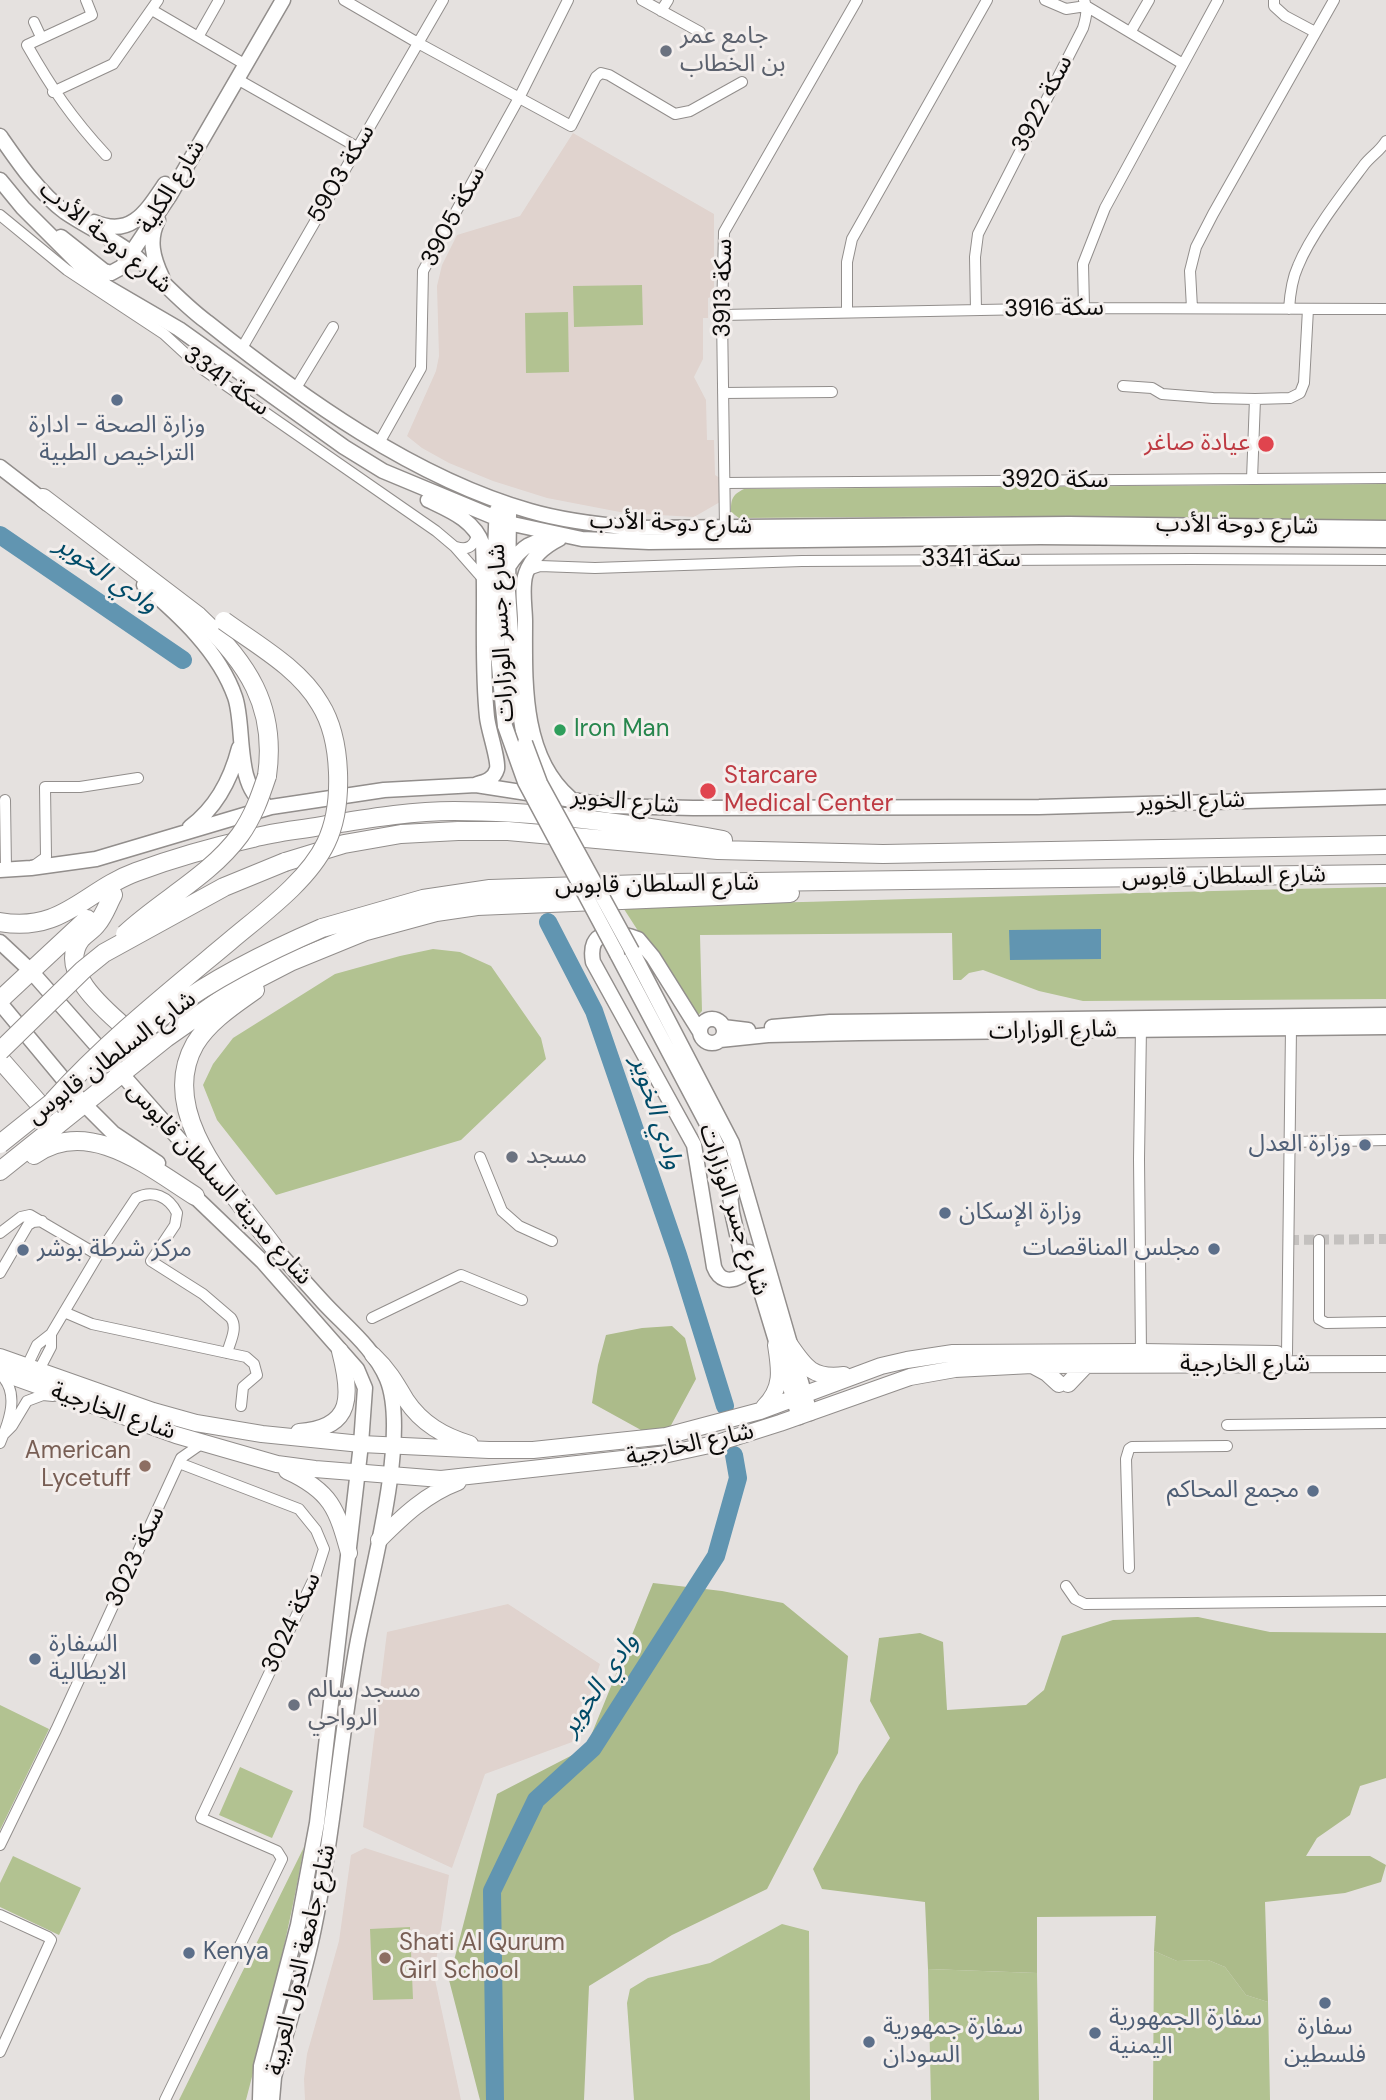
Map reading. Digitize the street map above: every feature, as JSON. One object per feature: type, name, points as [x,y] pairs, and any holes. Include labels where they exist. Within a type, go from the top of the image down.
[{"type":"highway","points":[[43,498],[103,534],[288,667],[321,704],[332,730],[338,778],[337,802],[326,843],[300,878],[270,907],[112,1040],[53,1101]]},
{"type":"highway","points":[[43,498],[198,616],[221,637],[252,679],[267,725],[269,761],[257,806],[240,835],[224,854],[145,914],[104,953]]},
{"type":"highway","points":[[0,922],[31,924],[51,919],[74,909],[110,884],[135,872],[254,837],[384,816],[450,811],[514,813],[678,832],[764,851]]},
{"type":"highway","name":"شارع السلطان قابوس","points":[[0,1051],[74,978],[104,953],[224,887],[285,862],[345,844],[401,834],[508,831],[718,850],[883,854],[1386,845]]},
{"type":"highway","points":[[0,1002],[30,970],[113,895],[160,865]]},
{"type":"highway","name":"شارع السلطان قابوس","points":[[0,1144],[184,1001],[272,949],[322,928],[423,899],[490,889],[674,883],[1386,874]]},
{"type":"highway","points":[[0,1171],[166,1038],[230,993],[366,931],[436,912],[477,906],[804,892],[842,889],[874,881]]},
{"type":"highway","points":[[113,895],[98,923],[80,940],[73,968],[80,982],[143,1043],[155,1043],[166,1038]]},
{"type":"highway","points":[[273,1246],[220,1175],[197,1137],[183,1098],[184,1079],[196,1042],[211,1025],[231,1007],[308,956]]},
{"type":"highway","points":[[0,1059],[50,1115],[51,1121],[46,1134]]},
{"type":"highway","points":[[0,1180],[46,1146],[67,1141],[90,1141],[120,1150],[195,1196]]},
{"type":"main road","points":[[65,212],[107,228],[131,224],[156,198],[212,121],[283,0]]},
{"type":"main road","name":"شارع الكلية","points":[[131,253],[170,195],[212,121]]},
{"type":"main road","name":"شارع دوحة الأدب","points":[[0,136],[36,183],[65,212],[131,253],[207,323],[296,387],[379,443],[428,470],[504,502],[546,515],[624,527],[1069,524],[1386,528]]},
{"type":"main road","name":"شارع دوحة الأدب","points":[[0,180],[23,208],[86,271],[107,287],[179,328],[344,447],[383,471],[502,521],[582,539],[649,542],[1040,537],[1386,540]]},
{"type":"main road","points":[[167,288],[152,248],[155,225],[170,195]]},
{"type":"main road","points":[[42,225],[85,254],[110,265],[116,258],[113,249],[78,226],[65,212]]},
{"type":"main road","points":[[85,254],[104,271],[111,273],[122,267],[131,253]]},
{"type":"main road","points":[[0,467],[43,498],[67,523],[165,602],[215,658],[235,697],[240,714],[247,780],[257,799],[271,807]]},
{"type":"main road","points":[[383,471],[410,491],[471,524],[478,532],[483,545],[485,695],[491,743],[498,766],[510,789]]},
{"type":"main road","name":"شارع جسر الوزارات","points":[[504,502],[495,564],[500,684],[505,726],[525,782],[719,1151],[804,1415]]},
{"type":"main road","name":"شارع جسر الوزارات","points":[[502,521],[514,676],[540,783],[632,951],[732,1143],[782,1344]]},
{"type":"main road","points":[[507,568],[517,555],[533,542],[553,543],[582,539]]},
{"type":"main road","points":[[491,743],[506,752],[517,753],[531,747],[524,656],[525,578],[536,556],[553,543]]},
{"type":"main road","points":[[529,739],[552,778],[570,798]]},
{"type":"main road","points":[[180,833],[212,807],[233,770],[241,743]]},
{"type":"main road","points":[[476,785],[494,775],[498,766]]},
{"type":"main road","name":"شارع الخوير","points":[[3,869],[32,868],[96,859],[271,807],[384,790],[476,785],[611,806],[1038,807],[1386,797]]},
{"type":"main road","points":[[722,1033],[714,1043],[707,1043],[702,1038],[653,957],[638,939],[611,934],[598,936],[593,942],[593,962],[694,1145],[714,1267],[717,1275],[727,1281],[741,1276],[744,1266],[729,1186]]},
{"type":"main road","name":"شارع مدينة السلطان قابوس","points":[[0,942],[30,970],[273,1246],[373,1354],[387,1379],[391,1393],[392,1447]]},
{"type":"main road","name":"شارع مدينة السلطان قابوس","points":[[0,1002],[84,1104],[113,1133],[157,1162],[262,1261],[357,1369],[365,1388],[361,1444]]},
{"type":"main road","name":"شارع الوزارات","points":[[722,1033],[830,1022],[1386,1015]]},
{"type":"main road","name":"شارع الوزارات","points":[[722,1033],[768,1035],[1386,1027]]},
{"type":"main road","points":[[782,1344],[807,1368],[823,1376],[843,1376],[881,1366]]},
{"type":"main road","points":[[760,1411],[775,1395],[779,1385],[782,1344]]},
{"type":"main road","points":[[262,1434],[317,1430],[339,1415],[349,1393],[340,1352]]},
{"type":"main road","points":[[1110,1364],[1132,1358],[1141,1352],[1149,1359],[1173,1364]]},
{"type":"main road","name":"شارع الخارجية","points":[[0,1357],[185,1420],[262,1434],[361,1444],[489,1450],[557,1447],[666,1436],[760,1411],[881,1366],[953,1353],[1063,1358],[1141,1352],[1386,1353]]},
{"type":"main road","points":[[373,1354],[387,1368],[407,1401],[429,1426],[447,1437],[489,1450]]},
{"type":"main road","points":[[1245,1365],[1287,1354],[1294,1359],[1315,1360],[1329,1365]]},
{"type":"main road","name":"شارع الخارجية","points":[[0,1373],[177,1435],[277,1464],[441,1479],[634,1459],[713,1444],[909,1377],[955,1369],[1032,1365],[1063,1358],[1086,1365],[1386,1364]]},
{"type":"main road","points":[[1032,1365],[1064,1384],[1086,1365]]},
{"type":"main road","name":"شارع جامعة الدول العربية","points":[[262,2098],[261,2066],[298,1925],[317,1823],[361,1444]]},
{"type":"main road","name":"شارع جامعة الدول العربية","points":[[262,2098],[274,2077],[314,1929],[358,1642],[379,1540],[392,1447]]},
{"type":"main road","points":[[557,1447],[558,1467]]},
{"type":"main road","points":[[277,1464],[311,1481],[328,1497],[337,1514],[349,1553]]},
{"type":"main road","points":[[379,1540],[417,1503],[472,1476]]},
{"type":"street","points":[[86,0],[92,15],[27,45],[54,92],[106,155]]},
{"type":"street","points":[[54,92],[113,64],[158,0]]},
{"type":"street","points":[[198,37],[219,0]]},
{"type":"street","points":[[344,0],[571,126],[596,77],[601,73],[609,75],[675,114],[690,111],[742,82]]},
{"type":"street","name":"سكة 5903","points":[[242,348],[443,0]]},
{"type":"street","name":"سكة 3905","points":[[379,443],[421,368],[423,271],[519,98],[568,0]]},
{"type":"street","points":[[642,0],[700,32]]},
{"type":"street","points":[[661,11],[668,0]]},
{"type":"street","name":"سكة 3913","points":[[725,528],[722,315],[726,227],[858,0]]},
{"type":"street","points":[[847,311],[847,262],[852,239],[987,0]]},
{"type":"street","points":[[1045,0],[1066,9],[1085,3],[1183,64]]},
{"type":"street","points":[[1130,31],[1149,0]]},
{"type":"street","points":[[1084,308],[1083,264],[1105,208],[1218,0]]},
{"type":"street","points":[[1273,0],[1274,6],[1285,16],[1315,32]]},
{"type":"street","points":[[1192,308],[1190,271],[1196,247],[1334,0]]},
{"type":"street","name":"سكة 3922","points":[[976,310],[975,257],[978,234],[1083,28],[1087,18],[1085,3]]},
{"type":"street","points":[[152,10],[246,65]]},
{"type":"street","points":[[34,22],[41,37]]},
{"type":"street","points":[[237,79],[357,147]]},
{"type":"street","points":[[1289,309],[1291,289],[1298,266],[1350,184],[1386,141]]},
{"type":"street","name":"سكة 3341","points":[[0,215],[67,270],[164,334],[201,368],[380,491],[455,547],[484,580]]},
{"type":"street","name":"سكة 3916","points":[[722,315],[1084,308],[1386,309]]},
{"type":"street","points":[[1123,386],[1152,388],[1162,394],[1213,398],[1290,398],[1300,393],[1304,383],[1308,309]]},
{"type":"street","points":[[296,387],[333,327]]},
{"type":"street","points":[[201,368],[215,354]]},
{"type":"street","points":[[723,393],[832,393]]},
{"type":"street","points":[[1252,479],[1255,399]]},
{"type":"street","name":"سكة 3920","points":[[725,483],[1386,478]]},
{"type":"street","points":[[455,547],[470,547],[478,532]]},
{"type":"street","points":[[553,543],[550,562],[557,567]]},
{"type":"street","name":"سكة 3341","points":[[527,570],[540,566],[1002,559],[1386,560]]},
{"type":"street","points":[[32,868],[46,857],[45,787],[80,787],[138,778]]},
{"type":"street","points":[[3,869],[5,800]]},
{"type":"street","points":[[1287,1354],[1291,1028],[1294,1022],[1300,1019],[1342,1016]]},
{"type":"street","points":[[1141,1352],[1141,1030],[1147,1021],[1188,1018]]},
{"type":"street","points":[[1290,1142],[1386,1140]]},
{"type":"street","points":[[480,1157],[502,1211],[519,1226],[552,1241]]},
{"type":"street","points":[[33,1368],[51,1347],[51,1334],[136,1198],[150,1194],[167,1200],[177,1213],[174,1225],[151,1261],[203,1294],[231,1318],[234,1329],[227,1353]]},
{"type":"street","points":[[0,1233],[21,1217],[30,1215],[98,1255]]},
{"type":"street","points":[[0,1273],[28,1225],[43,1221]]},
{"type":"street","points":[[1319,1240],[1319,1319],[1326,1323],[1386,1322]]},
{"type":"street","points":[[372,1318],[461,1275],[522,1300]]},
{"type":"street","points":[[64,1312],[92,1324],[246,1357],[257,1371],[255,1378],[243,1387],[241,1406]]},
{"type":"street","points":[[0,1373],[8,1382],[13,1398],[2,1439]]},
{"type":"street","points":[[2,1439],[27,1401],[43,1395],[70,1397]]},
{"type":"street","points":[[1227,1425],[1386,1423]]},
{"type":"street","points":[[177,1435],[180,1461]]},
{"type":"street","points":[[180,1461],[204,1443]]},
{"type":"street","points":[[1129,1568],[1126,1459],[1129,1449],[1227,1446]]},
{"type":"street","name":"سكة 3024","points":[[165,2100],[282,1859],[277,1851],[201,1818],[316,1574],[324,1549],[316,1530],[299,1509],[180,1461]]},
{"type":"street","name":"سكة 3023","points":[[0,1845],[180,1461]]},
{"type":"street","points":[[1066,1586],[1075,1600],[1085,1604],[1386,1601]]},
{"type":"street","points":[[0,1915],[51,1940],[0,2052]]},
{"type":"shaded area","points":[[573,133],[714,214],[714,293],[708,298],[708,318],[703,318],[703,359],[694,377],[706,400],[707,440],[714,440],[715,475],[720,478],[720,502],[694,517],[625,513],[547,498],[493,481],[449,463],[407,436],[436,371],[439,356],[437,286],[442,265],[457,235],[520,216]]},
{"type":"shaded area","points":[[508,1604],[600,1664],[575,1741],[485,1774],[452,1868],[363,1827],[387,1632]]},
{"type":"shaded area","name":"Shati Al Qurum Girl School","points":[[365,1848],[449,1875],[434,1975],[461,2100],[305,2100],[307,2054],[339,1941],[351,1855]]},
{"type":"green space","points":[[642,285],[643,325],[574,327],[573,286]]},
{"type":"green space","points":[[568,312],[569,372],[526,373],[525,313]]},
{"type":"green space","points":[[1386,484],[1386,522],[1016,516],[739,518],[731,512],[733,498],[744,489]]},
{"type":"green space","points":[[1386,887],[1386,999],[1083,1001],[1039,991],[983,970],[969,973],[961,980],[953,980],[952,933],[700,935],[702,1011],[695,1019],[622,906],[813,902]]},
{"type":"green space","points":[[433,949],[460,952],[491,966],[541,1038],[546,1059],[461,1140],[276,1195],[217,1120],[203,1085],[213,1064],[233,1038],[335,974]]},
{"type":"green space","points":[[672,1326],[685,1338],[696,1379],[669,1429],[641,1430],[592,1403],[606,1335]]},
{"type":"green space","points":[[653,1583],[722,1591],[783,1603],[848,1656],[838,1753],[767,1889],[672,1935],[589,1986],[584,2100],[480,2100],[449,1980],[497,1794],[586,1748]]},
{"type":"green space","points":[[1198,1617],[1270,1632],[1386,1633],[1386,1778],[1360,1786],[1350,1815],[1317,1838],[1306,1856],[1370,1856],[1386,1865],[1381,1882],[1345,1893],[1265,1902],[1268,2002],[1246,1995],[1225,1967],[1208,1960],[1177,1961],[1154,1951],[1156,1916],[1037,1917],[1037,1973],[928,1969],[925,1902],[822,1889],[813,1869],[859,1785],[890,1738],[870,1701],[879,1638],[920,1633],[943,1642],[947,1710],[1026,1705],[1044,1690],[1062,1636],[1113,1620]]},
{"type":"green space","points":[[0,1705],[49,1729],[0,1830]]},
{"type":"green space","points":[[240,1767],[293,1791],[272,1838],[219,1815]]},
{"type":"green space","points":[[304,1847],[278,1974],[246,2100],[179,2100]]},
{"type":"green space","points":[[13,1856],[81,1888],[59,1935],[0,1907],[0,1883]]},
{"type":"green space","points":[[782,1924],[809,1931],[810,2100],[634,2100],[627,2003],[630,1989],[648,1978],[710,1963]]},
{"type":"green space","points":[[410,1927],[413,1999],[373,2000],[370,1929]]},
{"type":"green space","points":[[1154,1951],[1177,1961],[1208,1960],[1225,1967],[1246,1995],[1268,2002],[1270,2100],[1153,2100]]},
{"type":"green space","points":[[928,1969],[1037,1973],[1039,2100],[931,2100]]},
{"type":"water","points":[[1101,929],[1101,959],[1010,960],[1009,930]]},
{"type":"waterway","name":"وادي الخوير","points":[[0,535],[183,660]]},
{"type":"waterway","name":"وادي الخوير","points":[[548,922],[594,1011],[678,1255],[725,1406]]},
{"type":"waterway","name":"وادي الخوير","points":[[495,2100],[492,1891],[536,1800],[593,1748],[716,1556],[738,1478],[734,1455]]},
{"type":"tunnel","points":[[1289,1240],[1386,1239]]},
{"type":"place","name":"جامع عمر بن الخطاب","points":[[666,51]]},
{"type":"place","name":"وزارة الصحة - ادارة التراخيص الطبية","points":[[117,400]]},
{"type":"place","name":"عيادة صاغر","points":[[1266,444]]},
{"type":"place","name":"Iron Man","points":[[560,730]]},
{"type":"place","name":"Starcare Medical Center","points":[[708,791]]},
{"type":"place","name":"وزارة العدل","points":[[1365,1145]]},
{"type":"place","name":"مسجد","points":[[512,1157]]},
{"type":"place","name":"وزارة الإسكان","points":[[945,1213]]},
{"type":"place","name":"مجلس المناقصات","points":[[1214,1249]]},
{"type":"place","name":"مركز شرطة بوشر","points":[[23,1250]]},
{"type":"place","name":"American Lycetuff","points":[[145,1466]]},
{"type":"place","name":"مجمع المحاكم","points":[[1313,1491]]},
{"type":"place","name":"السفارة الايطالية","points":[[35,1659]]},
{"type":"place","name":"مسجد سالم الرواحي","points":[[294,1705]]},
{"type":"place","name":"Kenya","points":[[189,1953]]},
{"type":"place","name":"Shati Al Qurum Girl School","points":[[385,1958]]},
{"type":"place","name":"سفارة فلسطين","points":[[1325,2003]]},
{"type":"place","name":"سفارة الجمهورية اليمنية","points":[[1095,2033]]},
{"type":"place","name":"سفارة جمهورية السودان","points":[[869,2042]]}]
